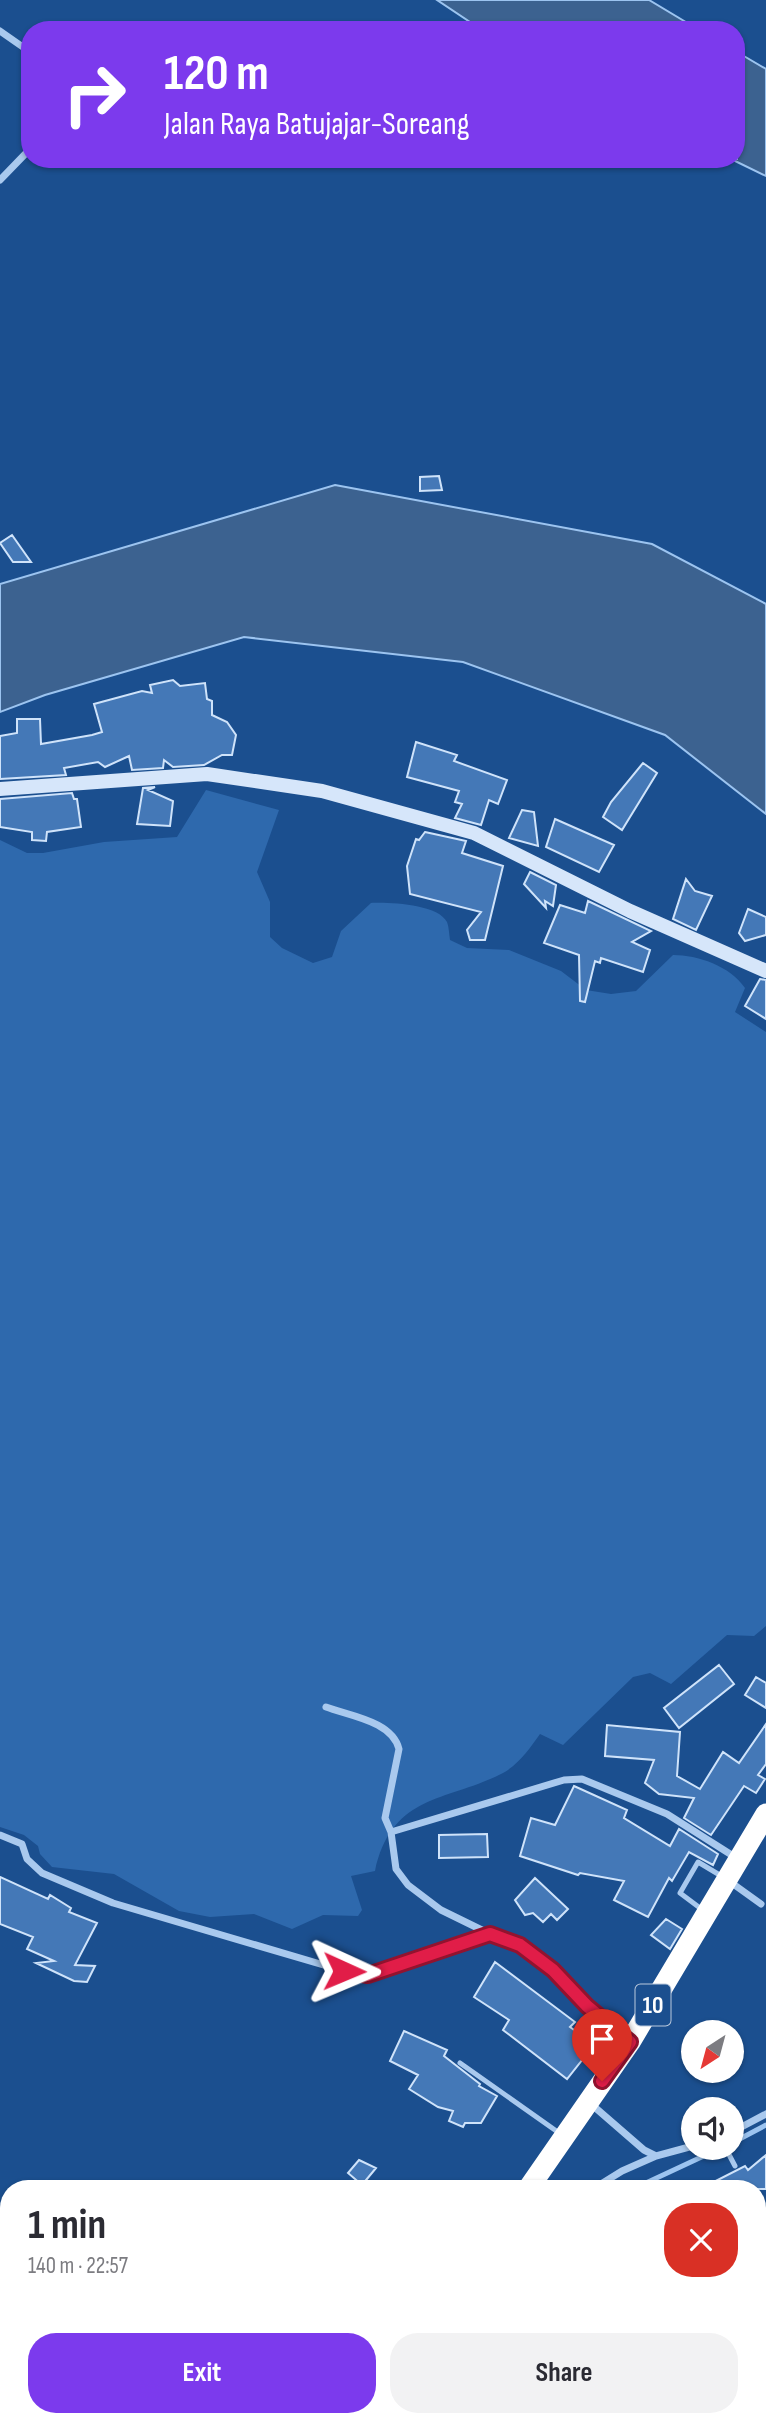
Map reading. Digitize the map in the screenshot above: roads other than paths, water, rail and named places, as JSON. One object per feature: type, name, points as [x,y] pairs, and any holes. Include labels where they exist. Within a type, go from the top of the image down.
[{"type":"highway","name":"10","points":[[534,2180],[630,2042],[766,1814]]},
{"type":"street","points":[[0,31],[21,46]]},
{"type":"street","points":[[0,180],[21,158]]},
{"type":"street","points":[[0,789],[207,774],[334,794],[474,833],[630,911],[766,971]]},
{"type":"street","points":[[326,1707],[388,1730],[396,1739],[399,1749],[385,1818],[391,1832],[396,1869],[401,1879],[441,1910],[520,1945],[553,1970],[587,2006],[630,2042]]},
{"type":"street","points":[[391,1832],[564,1780],[582,1779],[667,1814],[739,1859]]},
{"type":"street","points":[[0,1835],[22,1844],[27,1859],[42,1872],[113,1903],[344,1971],[368,1975],[490,1934]]},
{"type":"street","points":[[728,1880],[761,1904]]},
{"type":"street","points":[[588,2101],[644,2150],[656,2156]]},
{"type":"street","points":[[744,2126],[766,2114]]},
{"type":"street","points":[[608,2180],[656,2156],[681,2149]]},
{"type":"lane","points":[[708,1914],[680,1893],[698,1862],[728,1880]]},
{"type":"lane","points":[[460,2063],[564,2137]]},
{"type":"lane","points":[[732,2160],[735,2166]]},
{"type":"waterway","points":[[744,2137],[766,2125]]},
{"type":"waterway","points":[[652,2180],[695,2160]]}]
